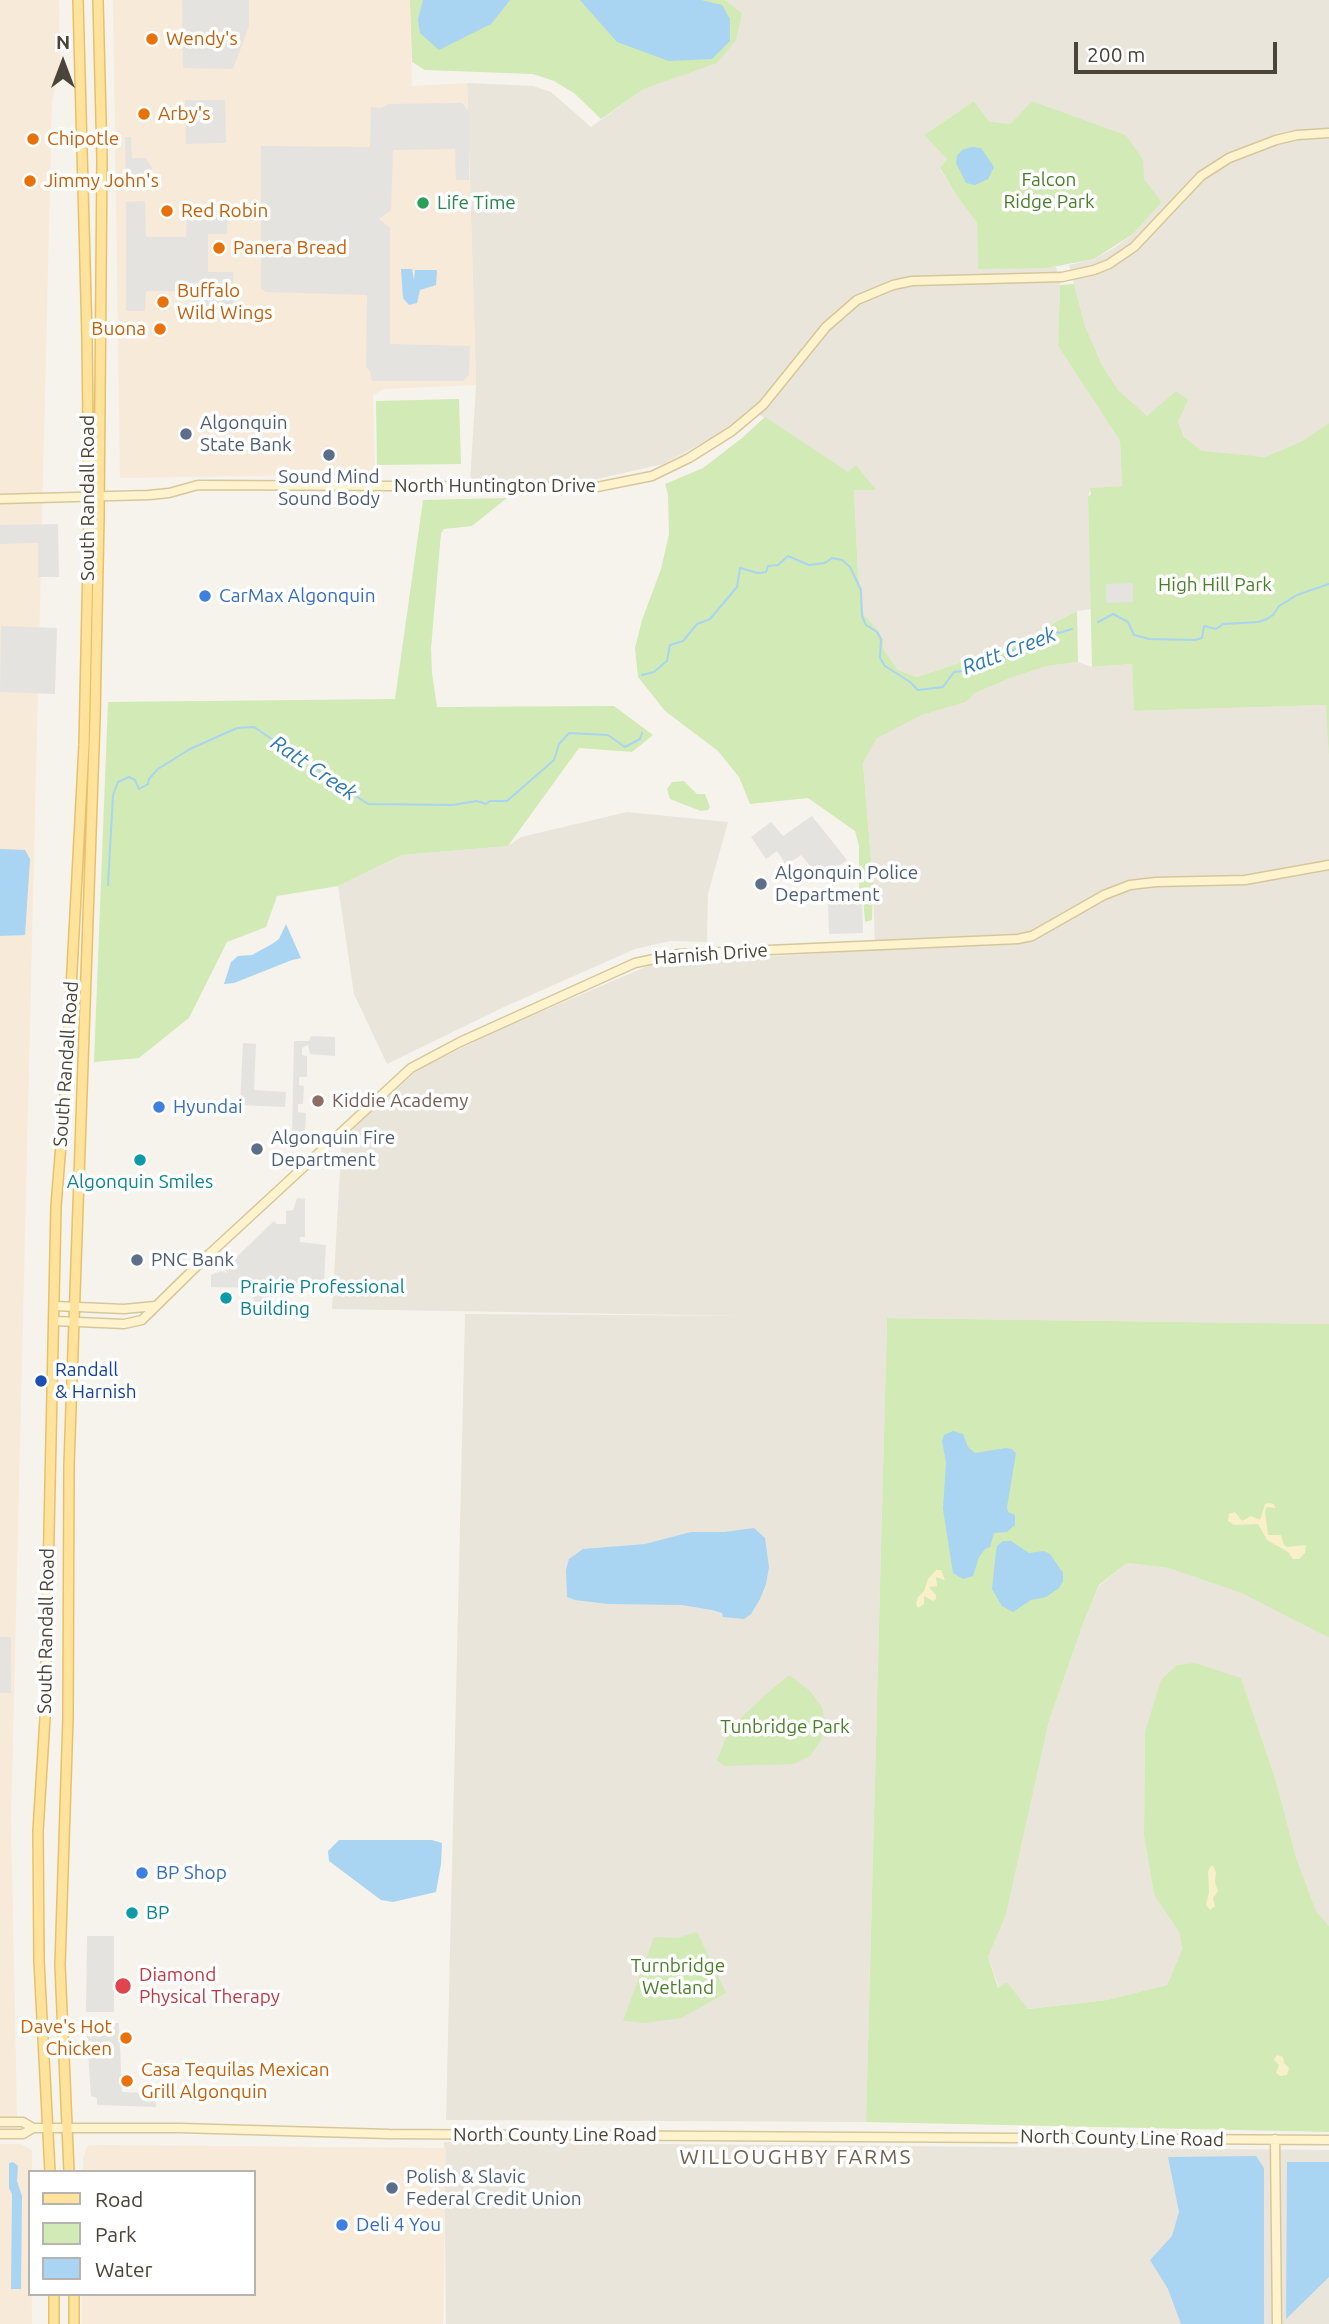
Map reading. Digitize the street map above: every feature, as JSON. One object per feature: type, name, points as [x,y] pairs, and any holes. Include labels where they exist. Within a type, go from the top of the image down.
[{"type":"main road","name":"South Randall Road","points":[[50,2170],[39,1961],[38,1831],[44,1718],[56,1206],[66,1083],[83,745],[88,496],[88,349],[78,0]]},
{"type":"main road","name":"South Randall Road","points":[[69,2170],[60,1965],[68,1718],[69,1465],[94,732],[99,496],[102,159],[98,0]]},
{"type":"main road","points":[[54,2296],[54,2324]]},
{"type":"main road","points":[[74,2296],[74,2324]]},
{"type":"street","name":"North Huntington Drive","points":[[0,499],[169,493],[198,485],[597,487],[652,476],[689,458],[732,431],[763,405],[826,327],[857,300],[893,285],[912,281],[1062,277],[1094,270],[1109,264],[1134,247],[1201,176],[1229,158],[1276,139],[1329,133]]},
{"type":"street","name":"Harnish Drive","points":[[55,1321],[134,1323],[142,1320],[411,1068],[460,1042],[635,963],[678,954],[1006,941],[1032,936],[1104,895],[1130,886],[1156,882],[1245,880],[1329,865]]},
{"type":"street","points":[[55,1306],[124,1309],[155,1306]]},
{"type":"street","name":"North County Line Road","points":[[0,2122],[23,2122],[33,2128]]},
{"type":"street","name":"North County Line Road","points":[[0,2134],[23,2134],[33,2128],[180,2128],[389,2134],[1329,2140]]},
{"type":"street","points":[[1275,2139],[1277,2324]]},
{"type":"shaded area","points":[[0,0],[59,0],[60,72],[52,100],[11,1821],[17,2117],[0,2117]]},
{"type":"shaded area","points":[[113,0],[410,0],[412,86],[467,83],[476,385],[384,389],[373,395],[375,474],[120,478]]},
{"type":"shaded area","points":[[182,0],[249,0],[249,26],[233,69],[183,68]]},
{"type":"shaded area","points":[[725,0],[1329,0],[1329,423],[1302,441],[1265,457],[1204,453],[1185,438],[1178,422],[1177,391],[1146,417],[1118,390],[1102,365],[1085,326],[1069,265],[1094,259],[1114,248],[1133,234],[1162,202],[1143,179],[1126,135],[1032,101],[1010,124],[989,121],[974,101],[924,135],[947,159],[940,169],[977,223],[978,269],[1056,267],[1060,285],[1058,346],[1120,441],[1122,487],[1091,488],[1088,496],[1091,609],[1077,611],[1031,639],[917,677],[898,670],[883,648],[883,639],[878,630],[864,615],[858,574],[854,489],[875,490],[856,465],[848,473],[751,409],[719,434],[663,464],[584,482],[470,482],[476,385],[467,83],[533,86],[551,92],[591,127],[644,89],[718,62],[742,13]]},
{"type":"shaded area","points":[[185,100],[225,100],[226,143],[186,144]]},
{"type":"shaded area","points":[[462,103],[469,112],[469,180],[456,180],[455,149],[393,150],[391,210],[379,219],[390,228],[390,344],[470,346],[469,375],[463,381],[372,381],[370,371],[366,367],[367,295],[266,292],[261,288],[261,146],[370,147],[371,107],[381,108],[388,104]]},
{"type":"shaded area","points":[[125,137],[131,137],[132,158],[145,158],[152,167],[151,182],[126,182]]},
{"type":"shaded area","points":[[145,201],[146,237],[186,237],[187,210],[227,210],[227,234],[208,234],[208,272],[233,272],[234,313],[193,311],[192,291],[146,291],[145,311],[126,311],[126,202]]},
{"type":"shaded area","points":[[58,524],[59,577],[38,577],[38,543],[0,544],[0,525]]},
{"type":"shaded area","name":"High Hill Park","points":[[1133,583],[1133,602],[1106,603],[1106,584]]},
{"type":"shaded area","points":[[1,626],[57,628],[55,694],[0,692]]},
{"type":"shaded area","points":[[1078,662],[1092,667],[1133,664],[1134,711],[1327,705],[1329,1324],[887,1318],[866,2122],[446,2120],[465,1314],[746,1316],[332,1309],[342,1137],[419,1069],[496,1031],[664,959],[705,960],[875,950],[873,884],[863,763],[877,737],[922,715],[966,702],[975,693],[1013,677],[1047,666]]},
{"type":"shaded area","points":[[627,812],[728,822],[708,894],[707,942],[670,941],[635,949],[504,1007],[387,1064],[354,994],[338,886],[402,855],[508,846],[521,837]]},
{"type":"shaded area","points":[[812,816],[847,860],[822,880],[801,855],[786,865],[777,851],[766,859],[751,837],[771,822],[783,836]]},
{"type":"shaded area","points":[[862,895],[863,933],[829,934],[828,903],[816,903],[816,897]]},
{"type":"shaded area","points":[[311,1036],[335,1037],[335,1056],[310,1054],[308,1045],[302,1048],[302,1055],[307,1056],[307,1077],[299,1077],[299,1085],[304,1086],[303,1104],[298,1104],[298,1112],[306,1113],[305,1135],[292,1135],[294,1041],[309,1041]]},
{"type":"shaded area","points":[[243,1043],[256,1044],[254,1090],[286,1092],[285,1107],[240,1105]]},
{"type":"shaded area","points":[[297,1198],[305,1199],[305,1237],[300,1237],[300,1242],[326,1245],[324,1281],[317,1282],[317,1288],[272,1288],[273,1307],[254,1307],[253,1288],[211,1287],[211,1275],[221,1271],[228,1273],[224,1269],[274,1221],[277,1224],[286,1224],[286,1211],[293,1210]]},
{"type":"shaded area","points":[[1127,1563],[1168,1568],[1241,1593],[1329,1638],[1329,1926],[1316,1911],[1296,1857],[1276,1781],[1241,1679],[1145,1732],[1144,1836],[1154,1895],[1179,1932],[1182,1951],[1167,1985],[1107,2000],[1027,2009],[1007,1982],[999,1988],[988,1957],[1006,1915],[1049,1721],[1083,1624],[1099,1586]]},
{"type":"shaded area","points":[[0,1637],[11,1637],[11,1693],[0,1693]]},
{"type":"shaded area","points":[[87,1936],[114,1936],[114,2012],[86,2012]]},
{"type":"shaded area","points":[[86,2023],[119,2023],[122,2092],[156,2093],[156,2107],[97,2105],[97,2098],[91,2096]]},
{"type":"shaded area","name":"WILLOUGHBY FARMS","points":[[444,2142],[1329,2150],[1329,2324],[446,2324]]},
{"type":"shaded area","points":[[0,2144],[21,2144],[32,2150],[32,2170],[28,2170],[28,2296],[32,2296],[32,2324],[0,2324]]},
{"type":"shaded area","points":[[87,2146],[446,2148],[443,2324],[82,2324],[82,2296],[256,2296],[256,2170],[83,2170]]},
{"type":"green space","points":[[410,0],[725,0],[742,13],[736,40],[717,63],[644,89],[601,119],[574,93],[554,81],[533,74],[425,70],[412,62]]},
{"type":"green space","name":"Falcon Ridge Park","points":[[974,101],[989,121],[1010,124],[1032,101],[1126,135],[1143,160],[1144,179],[1162,202],[1133,234],[1094,259],[1047,268],[978,269],[977,223],[940,168],[947,159],[924,135]]},
{"type":"green space","name":"High Hill Park","points":[[1074,284],[1085,326],[1102,365],[1118,390],[1147,416],[1176,391],[1188,400],[1178,421],[1184,437],[1202,451],[1265,457],[1302,441],[1329,423],[1329,761],[1326,705],[1134,711],[1132,664],[1092,667],[1088,496],[1091,495],[1090,488],[1122,486],[1120,441],[1058,346],[1060,285]]},
{"type":"green space","points":[[459,399],[461,464],[377,465],[376,401]]},
{"type":"green space","points":[[765,417],[848,472],[856,465],[876,490],[854,490],[858,574],[864,615],[878,630],[883,639],[883,648],[898,670],[917,677],[1031,639],[1077,611],[1078,662],[1047,666],[1013,677],[975,693],[966,702],[922,715],[877,738],[863,763],[873,884],[872,920],[865,922],[863,898],[859,891],[859,846],[855,831],[808,798],[750,804],[739,777],[718,751],[665,711],[638,677],[635,648],[642,620],[661,569],[669,534],[668,494],[665,484],[703,468]]},
{"type":"green space","points":[[507,498],[472,526],[444,529],[441,533],[431,648],[437,707],[614,706],[653,735],[632,752],[579,748],[508,846],[402,855],[338,886],[277,896],[266,927],[227,942],[189,1018],[139,1058],[94,1062],[108,702],[395,699],[423,500]]},
{"type":"green space","points":[[684,781],[697,794],[705,794],[710,807],[708,810],[701,811],[670,799],[667,789],[672,782]]},
{"type":"green space","points":[[887,1318],[1329,1324],[1329,1638],[1241,1593],[1168,1568],[1127,1563],[1099,1585],[1049,1721],[1006,1915],[988,1957],[998,1988],[1007,1982],[1028,2009],[1107,2000],[1167,1985],[1182,1950],[1179,1932],[1154,1895],[1144,1836],[1145,1732],[1161,1680],[1177,1665],[1195,1663],[1241,1678],[1276,1781],[1296,1857],[1316,1911],[1329,1926],[1329,2132],[866,2122]]},
{"type":"green space","name":"Tunbridge Park","points":[[789,1675],[810,1691],[822,1707],[825,1722],[821,1740],[810,1756],[794,1764],[724,1766],[717,1760],[725,1740],[738,1721]]},
{"type":"green space","name":"Turnbridge Wetland","points":[[697,1932],[726,1993],[681,2018],[644,2023],[623,2021],[654,1937],[677,1938]]},
{"type":"sand","points":[[1265,1504],[1274,1504],[1275,1508],[1267,1507],[1265,1511],[1268,1535],[1281,1535],[1287,1547],[1306,1545],[1305,1553],[1299,1559],[1293,1559],[1288,1552],[1267,1540],[1258,1524],[1234,1525],[1228,1521],[1229,1514],[1235,1512],[1242,1521],[1251,1516],[1260,1520]]},
{"type":"sand","points":[[936,1570],[941,1570],[945,1580],[936,1577],[937,1586],[929,1587],[936,1599],[933,1601],[924,1596],[924,1604],[918,1608],[918,1597]]},
{"type":"sand","points":[[1213,1866],[1218,1891],[1213,1898],[1215,1906],[1210,1910],[1206,1905],[1209,1892],[1208,1871]]},
{"type":"sand","points":[[1277,2055],[1283,2057],[1289,2068],[1287,2075],[1280,2076],[1276,2073],[1279,2065],[1274,2060]]},
{"type":"water","points":[[423,0],[510,0],[491,24],[439,50],[420,33],[418,19]]},
{"type":"water","points":[[580,0],[701,0],[722,5],[730,19],[730,41],[712,59],[669,61],[617,42]]},
{"type":"water","points":[[981,148],[994,167],[988,179],[975,185],[966,183],[956,163],[962,150]]},
{"type":"water","points":[[401,269],[412,269],[414,280],[415,270],[437,270],[436,285],[420,290],[417,303],[409,305],[403,298]]},
{"type":"water","points":[[0,849],[25,850],[30,859],[25,935],[0,936]]},
{"type":"water","points":[[286,924],[301,958],[234,983],[224,984],[231,962],[238,956],[252,955],[272,944],[279,939]]},
{"type":"water","points":[[953,1431],[963,1434],[968,1447],[975,1453],[1006,1448],[1016,1453],[1007,1507],[1008,1512],[1015,1515],[1015,1525],[1007,1532],[994,1533],[990,1547],[979,1557],[973,1576],[963,1579],[953,1573],[943,1509],[946,1462],[942,1441],[944,1435]]},
{"type":"water","points":[[754,1528],[765,1538],[769,1567],[760,1599],[751,1614],[744,1619],[723,1617],[722,1613],[712,1610],[682,1605],[608,1604],[567,1597],[566,1570],[569,1559],[583,1549],[645,1544],[691,1532]]},
{"type":"water","points":[[1003,1541],[1011,1541],[1029,1553],[1044,1551],[1050,1554],[1063,1573],[1059,1588],[1046,1597],[1031,1600],[1013,1612],[1002,1606],[992,1589],[997,1546]]},
{"type":"water","points":[[339,1840],[432,1840],[442,1843],[436,1892],[393,1902],[381,1900],[329,1861],[328,1851]]},
{"type":"water","points":[[1256,2156],[1264,2168],[1264,2324],[1181,2324],[1168,2289],[1150,2260],[1172,2236],[1179,2212],[1168,2157]]},
{"type":"water","points":[[13,2162],[18,2166],[17,2181],[22,2196],[21,2289],[11,2289],[12,2194],[9,2188],[9,2163]]},
{"type":"water","points":[[1287,2162],[1329,2162],[1329,2277],[1286,2319]]},
{"type":"waterway","name":"Ratt Creek","points":[[642,675],[654,672],[667,661],[670,645],[683,641],[697,624],[710,619],[737,587],[740,568],[758,573],[766,572],[768,566],[778,565],[788,556],[809,565],[825,563],[832,558],[842,560],[850,567],[861,590],[862,616],[866,625],[877,632],[881,639],[880,658],[885,666],[918,690],[943,687],[954,672],[1007,657],[1008,652],[1053,636],[1054,631],[1059,633],[1072,629]]},
{"type":"waterway","name":"Ratt Creek","points":[[1098,622],[1113,614],[1128,622],[1134,635],[1149,639],[1195,640],[1202,638],[1204,626],[1216,629],[1223,624],[1267,619],[1279,606],[1297,595],[1329,584]]},
{"type":"waterway","name":"Ratt Creek","points":[[108,885],[113,795],[118,782],[129,777],[135,780],[139,789],[148,784],[158,769],[190,749],[237,728],[254,727],[368,804],[453,805],[477,801],[486,804],[490,801],[507,801],[554,760],[559,744],[569,733],[608,735],[625,747],[640,739],[642,733]]},
{"type":"place","name":"Wendy's","points":[[152,39]]},
{"type":"place","name":"Arby's","points":[[144,114]]},
{"type":"place","name":"Chipotle","points":[[33,139]]},
{"type":"place","name":"Jimmy John's","points":[[30,181]]},
{"type":"place","name":"Life Time","points":[[423,203]]},
{"type":"place","name":"Red Robin","points":[[167,211]]},
{"type":"place","name":"Panera Bread","points":[[219,248]]},
{"type":"place","name":"Buffalo Wild Wings","points":[[163,302]]},
{"type":"place","name":"Buona","points":[[160,329]]},
{"type":"place","name":"Algonquin State Bank","points":[[186,434]]},
{"type":"place","name":"Sound Mind Sound Body","points":[[329,455]]},
{"type":"place","name":"CarMax Algonquin","points":[[205,596]]},
{"type":"place","name":"Algonquin Police Department","points":[[761,884]]},
{"type":"place","name":"Kiddie Academy","points":[[318,1101]]},
{"type":"place","name":"Hyundai","points":[[159,1107]]},
{"type":"place","name":"Algonquin Fire Department","points":[[257,1149]]},
{"type":"place","name":"Algonquin Smiles","points":[[140,1160]]},
{"type":"place","name":"PNC Bank","points":[[137,1260]]},
{"type":"place","name":"Prairie Professional Building","points":[[226,1298]]},
{"type":"place","name":"Randall & Harnish","points":[[41,1381]]},
{"type":"place","name":"BP Shop","points":[[142,1873]]},
{"type":"place","name":"BP","points":[[132,1913]]},
{"type":"place","name":"Diamond Physical Therapy","points":[[123,1986]]},
{"type":"place","name":"Dave's Hot Chicken","points":[[126,2038]]},
{"type":"place","name":"Casa Tequilas Mexican Grill Algonquin","points":[[127,2081]]},
{"type":"place","name":"Polish & Slavic Federal Credit Union","points":[[392,2188]]},
{"type":"place","name":"Deli 4 You","points":[[342,2225]]},
{"type":"district","name":"WILLOUGHBY FARMS","points":[[796,2157]]}]
